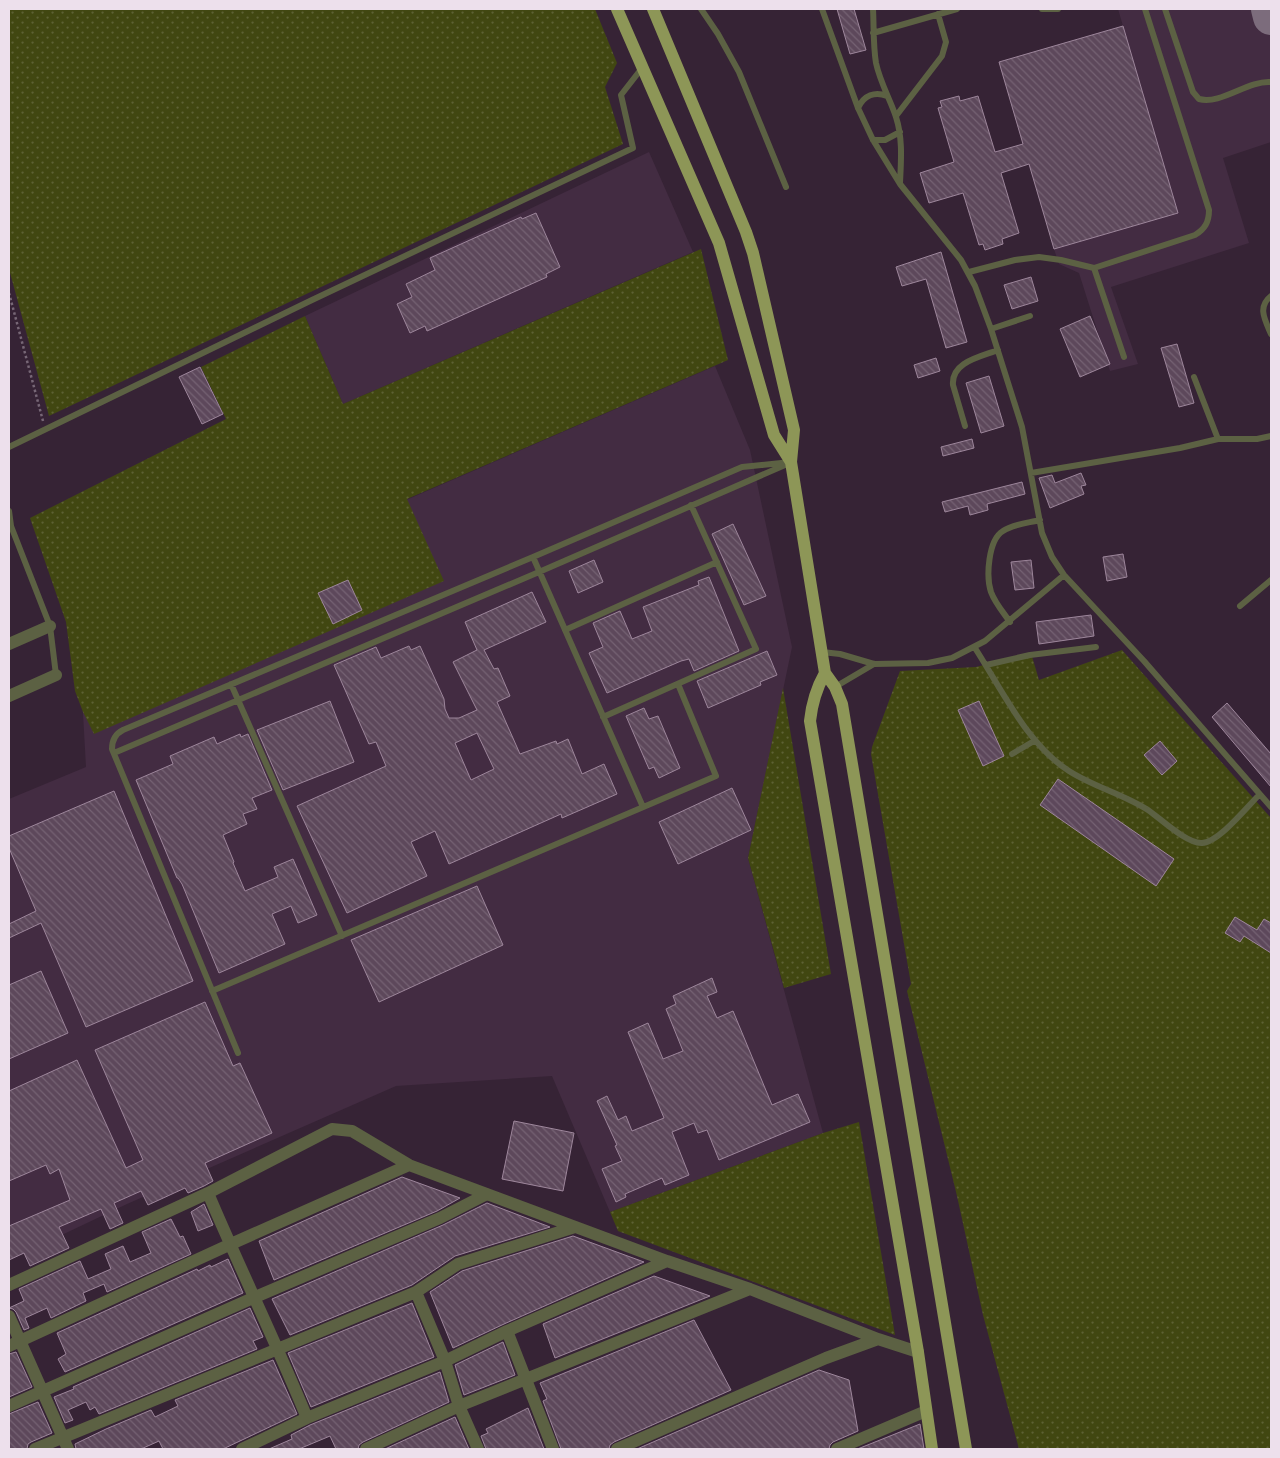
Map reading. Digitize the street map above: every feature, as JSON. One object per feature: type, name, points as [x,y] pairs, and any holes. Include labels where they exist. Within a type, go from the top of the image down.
[{"type":"main road","points":[[617,9],[718,243],[774,436],[790,462]]},
{"type":"main road","points":[[653,9],[746,232],[753,253],[794,430],[790,462],[822,652],[826,673],[842,704],[966,1449]]},
{"type":"main road","points":[[826,673],[816,687],[810,720],[918,1352],[932,1449]]},
{"type":"street","points":[[9,644],[50,626]]},
{"type":"street","points":[[9,696],[56,675]]},
{"type":"street","points":[[9,1284],[208,1193],[332,1129],[352,1131],[409,1165],[667,1261],[750,1289],[878,1339],[918,1352]]},
{"type":"street","points":[[14,1344],[231,1244],[409,1165]]},
{"type":"street","points":[[208,1193],[307,1418]]},
{"type":"street","points":[[9,1406],[440,1218],[487,1194]]},
{"type":"street","points":[[35,1449],[66,1443],[278,1349],[416,1292],[458,1264],[575,1226]]},
{"type":"street","points":[[242,1449],[307,1418],[445,1361],[507,1331],[667,1261]]},
{"type":"street","points":[[366,1449],[459,1406],[750,1289]]},
{"type":"street","points":[[416,1292],[445,1361],[459,1406],[478,1449]]},
{"type":"street","points":[[9,1316],[14,1344],[42,1392],[66,1443]]},
{"type":"street","points":[[507,1331],[554,1449]]},
{"type":"street","points":[[617,1449],[826,1358],[878,1339]]},
{"type":"street","points":[[837,1449],[926,1411]]},
{"type":"lane","points":[[701,9],[721,40],[738,72],[786,187]]},
{"type":"lane","points":[[822,9],[858,108],[873,140],[900,184],[953,248],[969,272],[991,329],[1022,427],[1047,547],[1064,575],[1150,668],[1259,795],[1271,806]]},
{"type":"lane","points":[[873,9],[876,65],[896,116],[900,132],[900,184]]},
{"type":"lane","points":[[873,33],[957,9]]},
{"type":"lane","points":[[1042,9],[1058,9]]},
{"type":"lane","points":[[969,272],[1015,260],[1039,258],[1061,260],[1094,268],[1194,235],[1204,228],[1209,217],[1208,204],[1145,9]]},
{"type":"lane","points":[[1166,9],[1192,92],[1199,100],[1209,101],[1260,83],[1271,82]]},
{"type":"lane","points":[[896,116],[942,56],[946,42],[938,14]]},
{"type":"lane","points":[[9,447],[312,300],[633,148],[621,95],[642,68]]},
{"type":"lane","points":[[858,108],[860,103],[868,96],[877,94],[887,96]]},
{"type":"lane","points":[[873,140],[885,140],[900,132]]},
{"type":"lane","points":[[1094,268],[1124,357]]},
{"type":"lane","points":[[1271,296],[1265,302],[1262,311],[1271,334]]},
{"type":"lane","points":[[991,329],[1030,316]]},
{"type":"lane","points":[[965,426],[953,385],[954,372],[964,364],[998,350]]},
{"type":"lane","points":[[1194,377],[1218,439]]},
{"type":"lane","points":[[1031,473],[1180,448],[1218,439],[1257,439],[1271,436]]},
{"type":"lane","points":[[114,753],[539,572],[790,462]]},
{"type":"lane","points":[[238,1053],[114,753],[112,744],[115,735],[533,558],[742,467],[790,462]]},
{"type":"lane","points":[[603,717],[756,649],[692,505]]},
{"type":"lane","points":[[9,511],[12,526],[50,626],[56,675]]},
{"type":"lane","points":[[1010,622],[991,592],[988,574],[992,546],[996,536],[1005,529],[1040,520]]},
{"type":"lane","points":[[533,558],[643,807]]},
{"type":"lane","points":[[565,630],[717,562]]},
{"type":"lane","points":[[822,652],[840,654],[874,664],[928,663],[952,658],[975,648],[1010,622],[1064,575]]},
{"type":"lane","points":[[1240,606],[1271,580]]},
{"type":"lane","points":[[986,665],[1030,655],[1096,647]]},
{"type":"lane","points":[[975,648],[1034,741],[1050,757],[1080,778],[1119,794],[1143,807],[1185,838],[1203,844],[1216,838],[1259,795]]},
{"type":"lane","points":[[834,687],[874,664]]},
{"type":"lane","points":[[232,684],[342,936]]},
{"type":"lane","points":[[212,991],[716,776],[678,684]]},
{"type":"lane","points":[[1012,754],[1034,741]]},
{"type":"path","points":[[9,293],[45,429]]},
{"type":"shaded area","points":[[1118,9],[1271,9],[1271,142],[1223,158],[1249,243],[1111,287],[1138,364],[1110,371],[1079,273],[1059,264],[1054,249],[1178,213]]},
{"type":"shaded area","points":[[649,152],[693,252],[343,404],[305,316]]},
{"type":"shaded area","points":[[715,366],[750,450],[792,647],[748,858],[823,1133],[610,1212],[552,1076],[396,1086],[127,1204],[9,1260],[9,799],[86,767],[79,642]]},
{"type":"green space","points":[[9,9],[595,9],[617,63],[605,87],[623,144],[49,416],[9,269]]},
{"type":"green space","points":[[701,249],[728,360],[407,499],[444,581],[94,734],[75,691],[66,622],[30,518],[226,419],[201,367],[305,316],[343,404]]},
{"type":"green space","points":[[1122,650],[1271,818],[1271,1449],[1019,1449],[983,1315],[957,1196],[907,991],[911,984],[871,754],[900,671],[976,667],[1031,653],[1039,680]]},
{"type":"green space","points":[[783,688],[831,974],[784,988],[748,858]]},
{"type":"green space","points":[[859,1122],[895,1335],[618,1231],[610,1212],[823,1133]]},
{"type":"building","points":[[837,9],[854,9],[866,50],[850,54]]},
{"type":"building","points":[[1123,26],[1178,213],[1054,249],[1029,164],[1001,173],[1019,233],[1002,239],[1003,244],[985,250],[983,244],[979,245],[963,193],[929,203],[920,173],[954,162],[938,108],[942,107],[940,101],[959,96],[960,101],[978,96],[995,152],[1023,144],[999,62]]},
{"type":"building","points":[[536,213],[560,267],[546,274],[547,277],[427,331],[425,326],[410,333],[397,304],[412,297],[406,284],[435,270],[430,258],[521,217],[522,219]]},
{"type":"building","points":[[941,252],[967,342],[946,348],[926,279],[902,286],[896,267]]},
{"type":"building","points":[[1031,277],[1038,301],[1012,309],[1004,285]]},
{"type":"building","points":[[1090,316],[1110,364],[1080,377],[1060,329]]},
{"type":"building","points":[[1177,344],[1194,403],[1179,407],[1161,348]]},
{"type":"building","points":[[936,358],[940,371],[918,378],[914,365]]},
{"type":"building","points":[[200,367],[223,414],[202,424],[179,377]]},
{"type":"building","points":[[989,376],[1004,426],[981,433],[966,383]]},
{"type":"building","points":[[972,439],[974,448],[943,456],[941,447]]},
{"type":"building","points":[[1081,473],[1086,485],[1081,486],[1084,494],[1050,508],[1039,478],[1052,475],[1055,483]]},
{"type":"building","points":[[1022,482],[1025,494],[987,504],[988,510],[970,515],[968,506],[945,512],[942,502]]},
{"type":"building","points":[[733,524],[766,596],[744,605],[712,534]]},
{"type":"building","points":[[1123,554],[1127,577],[1107,581],[1103,557]]},
{"type":"building","points":[[594,560],[603,582],[578,593],[569,571]]},
{"type":"building","points":[[1031,560],[1034,588],[1015,590],[1011,562]]},
{"type":"building","points":[[709,577],[739,651],[694,671],[689,659],[681,661],[607,693],[589,653],[603,647],[593,623],[620,611],[632,639],[652,631],[643,607],[699,585],[698,581]]},
{"type":"building","points":[[348,580],[362,610],[333,624],[318,593]]},
{"type":"building","points":[[532,592],[546,622],[484,650],[494,669],[498,668],[510,696],[497,702],[520,754],[556,741],[557,744],[568,739],[582,774],[604,764],[617,794],[562,818],[561,814],[449,864],[435,831],[411,842],[427,876],[347,913],[297,806],[386,766],[376,742],[369,744],[334,665],[376,647],[381,658],[409,646],[411,650],[420,646],[444,699],[445,709],[449,718],[459,718],[477,710],[453,662],[477,650],[465,622]],"holes":[[[477,733],[494,769],[471,780],[455,743]]]},
{"type":"building","points":[[1091,615],[1094,636],[1039,644],[1036,622]]},
{"type":"building","points":[[767,651],[777,675],[760,682],[761,685],[708,708],[697,681]]},
{"type":"building","points":[[330,701],[354,762],[283,790],[257,730]]},
{"type":"building","points":[[979,701],[1004,756],[983,766],[958,710]]},
{"type":"building","points":[[1227,703],[1271,754],[1271,787],[1212,717]]},
{"type":"building","points":[[644,708],[649,719],[658,716],[680,768],[659,778],[654,767],[649,769],[626,716]]},
{"type":"building","points":[[240,734],[241,737],[248,734],[272,790],[252,798],[257,809],[243,814],[247,824],[223,835],[233,863],[245,891],[278,877],[274,867],[293,859],[317,915],[298,923],[291,906],[272,914],[285,944],[219,973],[136,780],[173,764],[170,756],[214,737],[217,744]]},
{"type":"building","points":[[1160,741],[1177,761],[1162,775],[1144,755]]},
{"type":"building","points":[[1058,779],[1174,859],[1156,886],[1040,805]]},
{"type":"building","points":[[732,788],[751,830],[678,864],[659,822]]},
{"type":"building","points":[[114,791],[193,981],[86,1027],[41,923],[9,938],[9,924],[36,911],[9,848],[9,836]]},
{"type":"building","points":[[477,886],[503,945],[379,1002],[351,940]]},
{"type":"building","points":[[1235,917],[1257,930],[1264,919],[1271,923],[1271,953],[1244,936],[1240,942],[1225,933]]},
{"type":"building","points":[[41,971],[68,1033],[9,1059],[9,985]]},
{"type":"building","points":[[712,978],[717,992],[707,996],[717,1018],[733,1011],[772,1105],[798,1094],[810,1122],[719,1160],[707,1130],[698,1133],[694,1123],[672,1132],[689,1175],[665,1185],[662,1178],[625,1194],[626,1197],[616,1202],[602,1169],[622,1161],[615,1146],[617,1145],[597,1101],[607,1096],[618,1120],[626,1116],[632,1131],[664,1118],[628,1032],[648,1023],[663,1059],[683,1051],[666,1009],[676,1004],[673,996]]},
{"type":"building","points":[[205,1002],[233,1066],[240,1063],[272,1133],[205,1163],[213,1181],[204,1186],[188,1193],[185,1188],[148,1205],[141,1191],[114,1203],[123,1223],[110,1229],[101,1209],[59,1227],[69,1248],[30,1266],[24,1253],[9,1260],[9,1226],[70,1200],[59,1169],[50,1174],[46,1165],[9,1181],[9,1091],[77,1060],[126,1168],[143,1160],[95,1050]]},
{"type":"building","points":[[514,1121],[574,1133],[563,1191],[502,1179]]},
{"type":"building","points":[[402,1177],[460,1198],[437,1211],[274,1280],[259,1241]]},
{"type":"building","points":[[487,1203],[550,1227],[455,1256],[412,1285],[290,1335],[272,1299],[443,1225]]},
{"type":"building","points":[[204,1204],[213,1225],[198,1231],[191,1212]]},
{"type":"building","points":[[171,1219],[180,1237],[183,1236],[191,1254],[107,1292],[104,1284],[83,1293],[86,1301],[51,1318],[47,1308],[25,1318],[29,1328],[24,1330],[16,1312],[9,1308],[24,1301],[19,1289],[80,1261],[88,1279],[111,1269],[105,1254],[123,1246],[130,1262],[151,1253],[142,1232]]},
{"type":"building","points":[[573,1236],[644,1262],[453,1348],[430,1292],[462,1271]]},
{"type":"building","points":[[228,1259],[243,1293],[65,1372],[58,1359],[66,1354],[57,1333],[197,1269],[198,1271],[210,1265],[211,1267]]},
{"type":"building","points":[[654,1276],[710,1296],[555,1358],[543,1324]]},
{"type":"building","points":[[412,1303],[434,1357],[311,1407],[288,1353]]},
{"type":"building","points":[[250,1308],[263,1337],[253,1341],[257,1349],[99,1414],[95,1407],[90,1410],[86,1402],[68,1410],[73,1420],[65,1423],[54,1397]]},
{"type":"building","points":[[694,1320],[731,1390],[614,1442],[610,1445],[609,1449],[561,1449],[543,1401],[547,1399],[540,1383]]},
{"type":"building","points":[[503,1342],[515,1375],[464,1395],[455,1365]]},
{"type":"building","points":[[16,1352],[32,1387],[9,1397],[9,1354]]},
{"type":"building","points":[[273,1360],[297,1414],[223,1449],[163,1449],[159,1441],[141,1449],[76,1449],[75,1444],[106,1429],[151,1410],[155,1417],[178,1406],[175,1400]]},
{"type":"building","points":[[819,1370],[849,1380],[858,1431],[833,1442],[829,1449],[637,1449]]},
{"type":"building","points":[[440,1372],[449,1402],[363,1442],[359,1445],[358,1449],[336,1449],[330,1436],[299,1449],[269,1449],[292,1439],[291,1435],[310,1425]]},
{"type":"building","points":[[38,1402],[52,1433],[31,1442],[28,1444],[27,1449],[9,1449],[9,1414]]},
{"type":"building","points":[[528,1408],[544,1449],[486,1449],[481,1436],[488,1433],[486,1429]]},
{"type":"building","points":[[455,1417],[469,1449],[385,1449]]},
{"type":"building","points":[[920,1424],[924,1449],[857,1449],[860,1448]]},
{"type":"taxiway","points":[[1269,9],[1271,17]]}]
